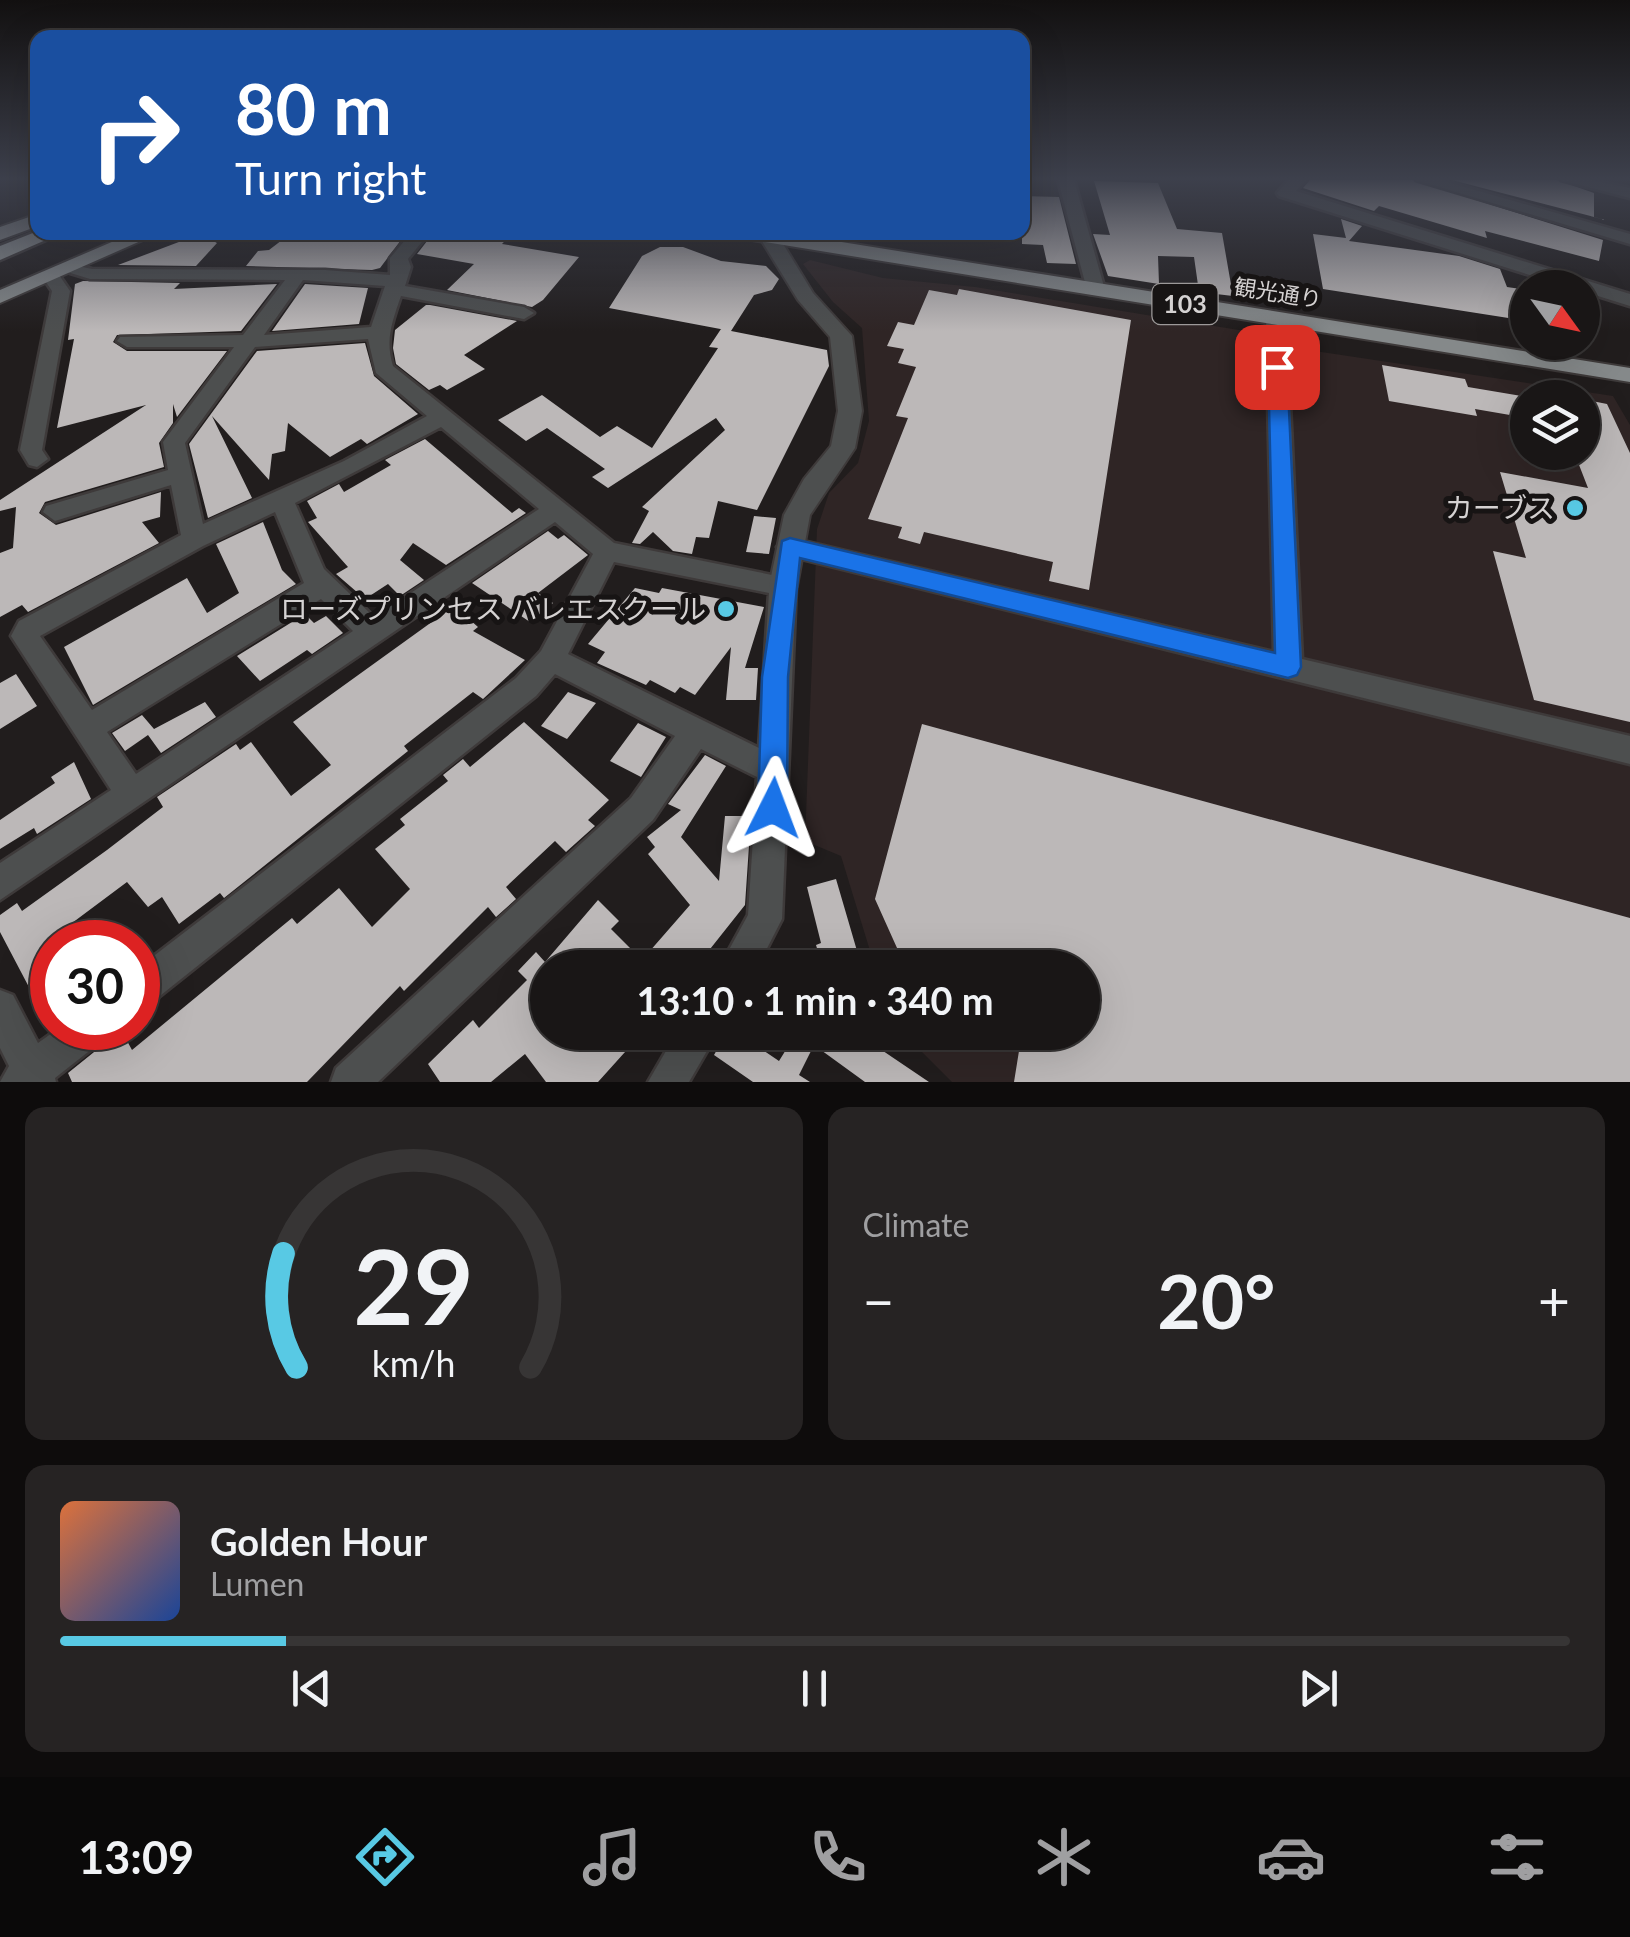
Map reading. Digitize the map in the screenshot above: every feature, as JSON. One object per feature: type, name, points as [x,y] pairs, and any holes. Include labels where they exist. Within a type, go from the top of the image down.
[{"type":"highway","points":[[0,254],[34,240]]},
{"type":"highway","points":[[0,298],[134,240]]},
{"type":"highway","name":"観光通り","points":[[800,240],[1630,375]]},
{"type":"street","points":[[1080,230],[1096,290]]},
{"type":"street","points":[[1408,230],[1630,300]]},
{"type":"street","points":[[1600,230],[1630,239]]},
{"type":"street","points":[[414,240],[401,252],[402,267],[379,332],[376,348],[383,369],[607,551],[783,586]]},
{"type":"street","points":[[747,950],[765,919],[775,770],[775,677],[790,547],[804,498],[844,448],[850,411],[841,336],[805,296],[773,240]]},
{"type":"street","points":[[36,459],[32,450],[61,291],[61,272],[298,275],[394,285],[524,313]]},
{"type":"street","points":[[194,539],[174,442],[298,275]]},
{"type":"street","points":[[1276,318],[1288,667]]},
{"type":"street","points":[[128,340],[247,341],[379,332]]},
{"type":"street","points":[[132,794],[24,636],[194,539],[352,468],[442,418]]},
{"type":"street","points":[[55,512],[178,474]]},
{"type":"street","points":[[281,497],[308,565],[373,632]]},
{"type":"street","points":[[0,884],[558,508]]},
{"type":"street","points":[[790,547],[1630,750]]},
{"type":"street","points":[[160,973],[491,717],[550,659],[607,551]]},
{"type":"street","points":[[89,728],[323,584]]},
{"type":"street","points":[[550,659],[775,770]]},
{"type":"street","points":[[350,1082],[642,808],[695,732]]},
{"type":"street","points":[[0,1008],[29,1078],[63,1050]]},
{"type":"street","points":[[667,1082],[687,1050]]},
{"type":"shaded area","points":[[810,260],[883,278],[975,287],[1245,331],[1262,343],[1510,380],[1510,470],[1600,470],[1600,394],[1613,396],[1630,425],[1630,1082],[952,1082],[920,1050],[1100,1050],[1100,950],[870,950],[841,856],[805,841],[817,529],[829,493],[858,463],[869,421],[862,328],[833,302],[803,264]]},
{"type":"building","points":[[1030,230],[1067,230],[1076,264],[1047,263],[1043,245],[1022,244],[1022,240],[1030,240]]},
{"type":"building","points":[[1109,230],[1222,233],[1233,296],[1199,292],[1194,257],[1158,256],[1159,284],[1108,276],[1093,234],[1110,235]]},
{"type":"building","points":[[1344,230],[1358,230],[1349,241],[1459,256],[1500,269],[1510,287],[1510,318],[1323,289],[1313,234],[1346,238]]},
{"type":"building","points":[[1462,230],[1573,230],[1603,240],[1599,261],[1485,231],[1487,238]]},
{"type":"building","points":[[184,240],[217,243],[196,266],[118,265]]},
{"type":"building","points":[[282,240],[401,240],[380,268],[372,270],[246,266],[258,251],[269,250]]},
{"type":"building","points":[[428,240],[506,240],[502,244],[579,257],[543,300],[532,307],[447,290],[474,264],[417,254]]},
{"type":"building","points":[[660,247],[683,247],[721,261],[766,266],[779,279],[772,290],[754,295],[731,331],[609,308],[642,256]]},
{"type":"building","points":[[180,283],[174,289],[277,284],[241,331],[117,335],[113,342],[127,351],[227,351],[177,417],[173,404],[173,423],[159,443],[164,467],[45,502],[39,513],[56,525],[161,492],[160,517],[142,522],[159,543],[28,612],[22,605],[0,617],[0,553],[13,548],[16,507],[0,511],[0,500],[146,405],[57,428],[74,339],[68,340],[75,284]]},
{"type":"building","points":[[305,284],[368,288],[359,324],[272,331]]},
{"type":"building","points":[[959,289],[1131,320],[1089,590],[1049,581],[1053,562],[924,532],[920,544],[898,538],[902,527],[868,519],[908,418],[896,416],[916,367],[898,363],[904,349],[887,346],[898,322],[914,325],[929,290],[957,295]]},
{"type":"building","points":[[426,305],[517,321],[464,355],[485,369],[447,390],[440,385],[429,390],[396,364],[393,348],[395,330]]},
{"type":"building","points":[[721,329],[827,350],[829,366],[757,510],[718,501],[709,538],[696,537],[692,554],[673,551],[653,532],[640,544],[632,543],[649,511],[642,507],[725,430],[716,418],[608,488],[592,477],[605,469],[547,428],[526,441],[498,420],[542,395],[600,437],[617,426],[652,448],[718,348],[709,347]]},
{"type":"building","points":[[365,343],[374,376],[418,414],[367,444],[361,439],[330,457],[288,423],[285,451],[272,454],[269,480],[212,416],[252,498],[208,518],[189,444],[257,351]]},
{"type":"building","points":[[1382,365],[1465,379],[1468,387],[1510,394],[1510,415],[1475,409],[1477,416],[1389,401]]},
{"type":"building","points":[[1600,403],[1607,404],[1630,453],[1630,722],[1534,700],[1493,551],[1526,558],[1500,472],[1588,488],[1581,470],[1600,470]]},
{"type":"building","points":[[425,439],[512,513],[519,508],[526,513],[446,565],[413,543],[400,560],[424,580],[400,596],[388,584],[365,599],[336,574],[348,567],[308,522],[317,518],[307,501],[339,484],[344,492],[391,465],[385,460]]},
{"type":"building","points":[[754,516],[776,518],[769,554],[746,552]]},
{"type":"building","points":[[263,522],[282,570],[296,584],[93,705],[64,647],[187,578],[207,613],[239,593],[216,544]]},
{"type":"building","points":[[548,531],[558,539],[564,535],[588,555],[538,593],[553,603],[530,622],[472,583]]},
{"type":"building","points":[[635,588],[659,593],[662,588],[764,607],[745,668],[758,668],[756,700],[726,700],[731,647],[695,695],[680,687],[675,693],[650,680],[646,685],[597,663],[605,652],[588,644]]},
{"type":"building","points":[[454,606],[478,627],[473,631],[525,660],[483,699],[473,692],[404,746],[408,751],[224,898],[220,893],[179,924],[162,897],[148,907],[127,882],[76,920],[30,920],[30,989],[0,932],[0,915],[17,903],[22,911],[107,850],[163,807],[157,797],[236,744],[240,750],[251,742],[291,796],[331,765],[293,722]]},
{"type":"building","points":[[305,614],[314,623],[326,616],[343,633],[312,654],[307,650],[260,681],[237,656]]},
{"type":"building","points":[[16,674],[37,706],[0,729],[0,683]]},
{"type":"building","points":[[568,692],[596,703],[567,739],[541,726]]},
{"type":"building","points":[[205,702],[216,717],[161,753],[148,735],[125,751],[112,733],[142,715],[154,729]]},
{"type":"building","points":[[524,722],[609,800],[588,820],[595,826],[566,852],[555,841],[506,887],[516,899],[496,917],[488,907],[404,991],[400,986],[307,1082],[72,1082],[68,1073],[97,1050],[160,1050],[160,1027],[292,918],[297,924],[339,888],[372,927],[410,889],[375,849],[405,825],[400,819],[448,781],[443,775],[463,759],[470,767]]},
{"type":"building","points":[[638,723],[666,737],[641,777],[610,761]]},
{"type":"building","points":[[922,724],[1630,918],[1630,1082],[1014,1082],[1017,1050],[1100,1050],[1100,950],[898,950],[875,899]]},
{"type":"building","points":[[705,755],[726,766],[681,837],[719,881],[725,816],[751,816],[745,905],[709,950],[651,950],[690,905],[648,854],[655,847],[647,837],[681,810],[668,804]]},
{"type":"building","points":[[74,762],[91,799],[37,834],[34,828],[0,849],[0,820],[55,783],[51,777]]},
{"type":"building","points":[[836,879],[857,950],[818,950],[816,945],[821,943],[807,887]]},
{"type":"building","points":[[598,900],[619,921],[611,929],[632,950],[555,950]]},
{"type":"building","points":[[530,958],[530,1050],[627,1050],[598,1082],[546,1082],[525,1054],[491,1082],[440,1082],[428,1064],[473,1020],[479,1028],[527,980],[518,971]]},
{"type":"building","points":[[717,1050],[763,1050],[779,1061],[786,1050],[812,1050],[799,1075],[810,1082],[753,1082],[714,1055]]},
{"type":"building","points":[[821,1050],[882,1050],[929,1082],[865,1082]]},
{"type":"place","name":"カーブス","points":[[1575,508]]},
{"type":"place","name":"ローズプリンセス バレエスクール","points":[[726,609]]},
{"type":"route","points":[[773,808],[775,677],[790,547],[1288,667],[1277,367]]}]
